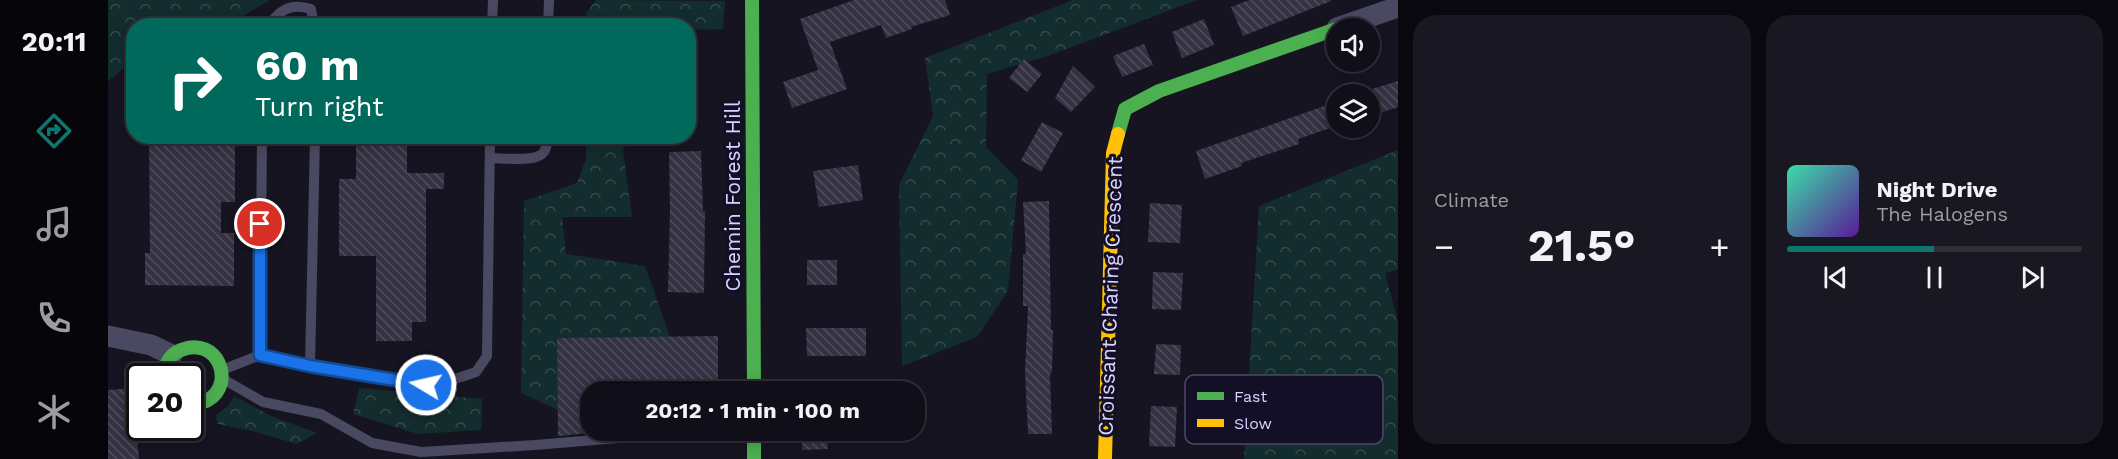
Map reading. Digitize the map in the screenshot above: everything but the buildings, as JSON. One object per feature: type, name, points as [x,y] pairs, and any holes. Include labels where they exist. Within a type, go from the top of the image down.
[{"type":"street","name":"Chemin Forest Hill","points":[[752,0],[754,381]]},
{"type":"street","name":"Croissant Charing Crescent","points":[[1368,18],[1398,7]]},
{"type":"street","name":"Croissant Charing Crescent","points":[[1105,459],[1113,153],[1125,109],[1159,92],[1326,33]]},
{"type":"street","points":[[108,336],[151,345],[172,355]]},
{"type":"street","points":[[168,363],[172,355],[183,347],[194,345],[213,353],[219,361],[223,374],[221,387],[209,401],[204,403]]},
{"type":"street","points":[[754,441],[754,459]]},
{"type":"lane","points":[[492,18],[493,0]]},
{"type":"lane","points":[[548,18],[549,0]]},
{"type":"lane","points":[[275,18],[289,7],[301,6],[311,9],[313,18]]},
{"type":"lane","points":[[260,355],[262,144]]},
{"type":"lane","points":[[310,366],[315,144]]},
{"type":"lane","points":[[490,144],[487,356],[476,372],[426,385],[310,366],[260,355],[223,374],[263,402],[321,414],[372,443],[421,452],[583,441]]},
{"type":"lane","points":[[490,158],[541,156],[547,144]]},
{"type":"green space","points":[[108,0],[270,0],[239,18],[126,18],[126,67],[108,81]]},
{"type":"green space","points":[[596,0],[725,1],[723,29],[696,30],[696,18],[586,18],[586,13]]},
{"type":"green space","points":[[1073,0],[1197,0],[1048,56],[987,74],[986,147],[1018,180],[1008,291],[977,337],[902,366],[899,185],[933,116],[925,58]]},
{"type":"green space","points":[[586,144],[627,144],[623,150],[632,217],[562,217],[566,254],[645,266],[670,337],[557,338],[558,410],[521,393],[524,201],[577,183],[586,159]]},
{"type":"green space","points":[[1398,150],[1398,270],[1385,273],[1398,322],[1398,459],[1244,459],[1245,444],[1383,444],[1383,375],[1249,375],[1259,206]]},
{"type":"green space","points":[[359,388],[482,399],[481,430],[418,434],[353,414]]},
{"type":"green space","points":[[234,396],[271,416],[317,433],[297,444],[218,424],[215,416],[229,405]]},
{"type":"traffic: fast","points":[[752,0],[754,381]]},
{"type":"traffic: fast","points":[[1118,134],[1125,109],[1159,91],[1326,33]]},
{"type":"traffic: fast","points":[[167,363],[173,354],[194,347],[205,349],[213,355],[222,373],[221,383],[216,393],[204,402]]},
{"type":"traffic: fast","points":[[754,441],[754,459]]},
{"type":"traffic: slow","points":[[1105,459],[1113,153],[1118,134]]},
{"type":"route","points":[[260,224],[260,355],[310,366],[426,385]]}]
